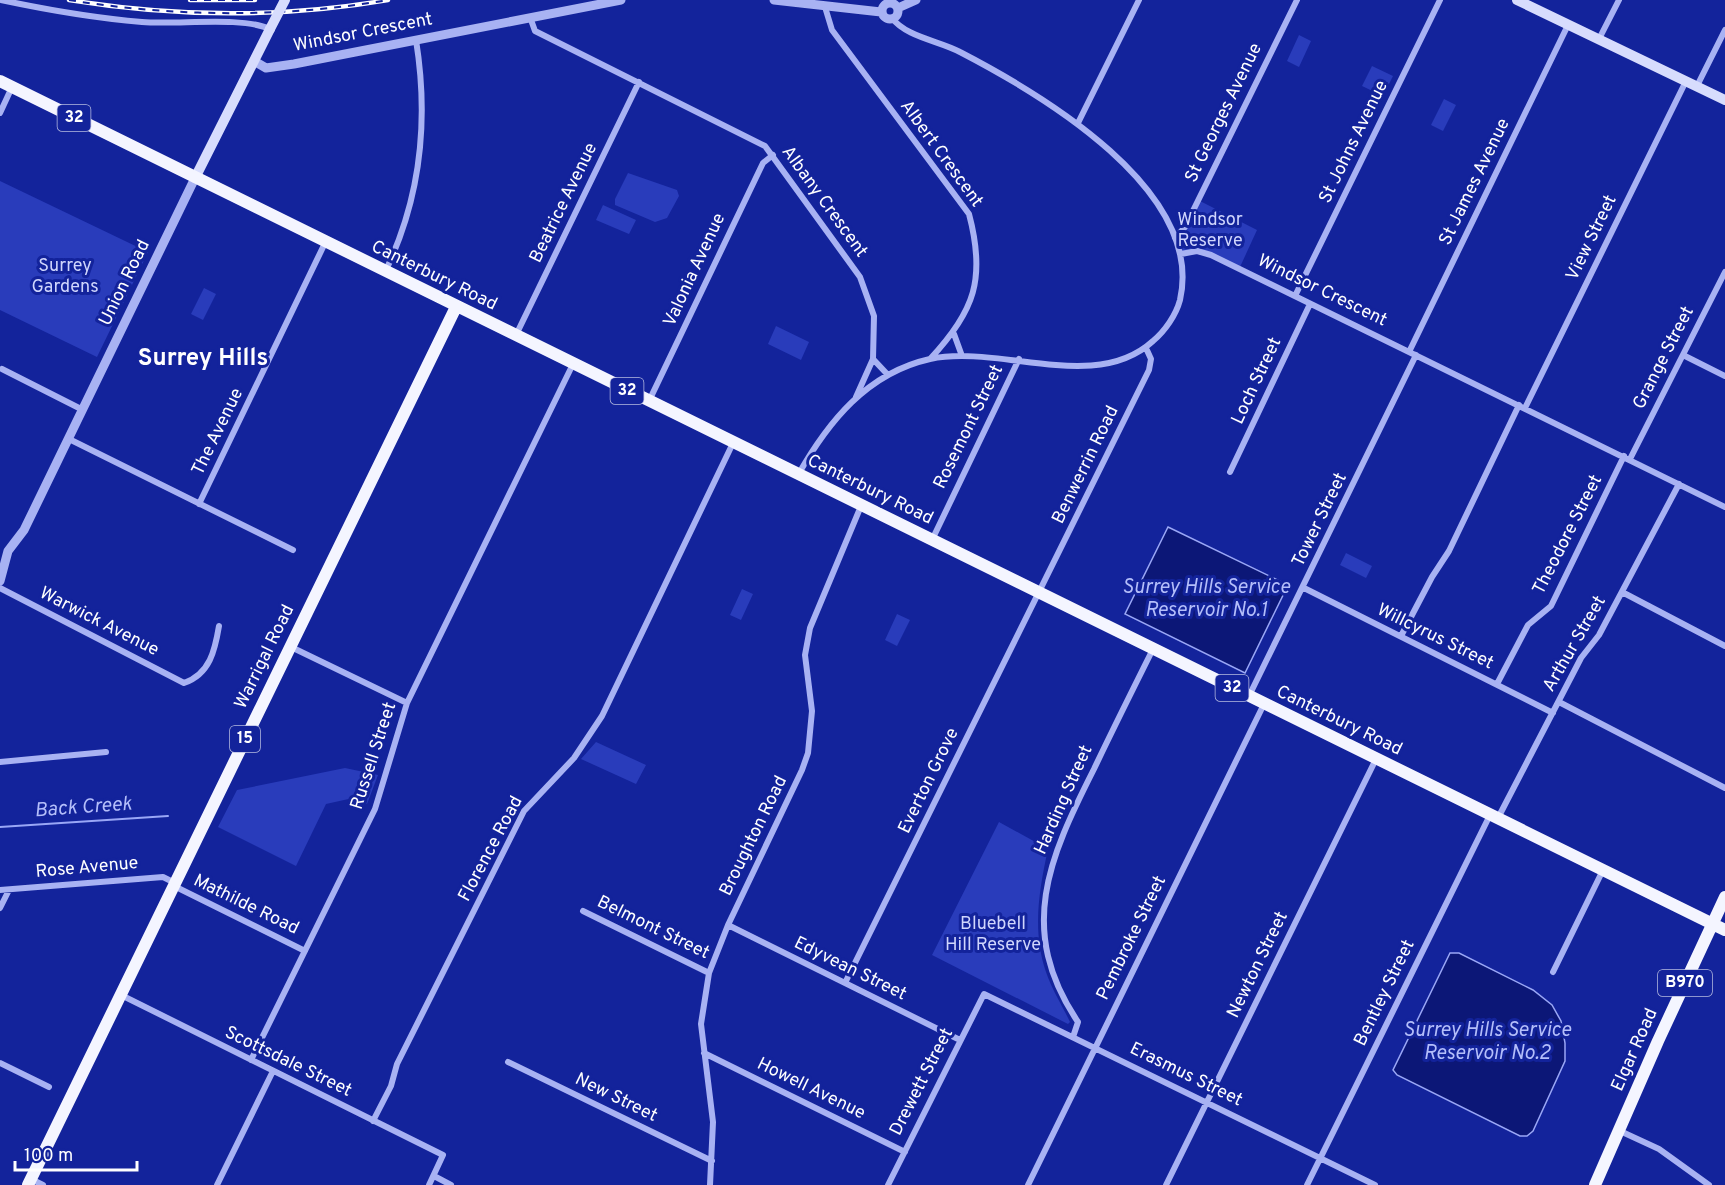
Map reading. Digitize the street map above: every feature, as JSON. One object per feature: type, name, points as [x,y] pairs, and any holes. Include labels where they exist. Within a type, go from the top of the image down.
[{"type":"main road","name":"Union Road","points":[[195,178],[285,0]]},
{"type":"main road","points":[[1517,0],[1725,100]]},
{"type":"main road","name":"Canterbury Road","points":[[0,81],[385,273],[1725,930]]},
{"type":"main road","name":"Warrigal Road","points":[[30,1182],[456,307]]},
{"type":"main road","name":"Elgar Road","points":[[1595,1185],[1725,897]]},
{"type":"street","points":[[1,0],[43,9],[143,22],[249,24],[270,29]]},
{"type":"street","name":"Windsor Crescent","points":[[254,61],[266,68],[294,64],[621,0]]},
{"type":"street","points":[[774,0],[881,12],[887,18],[892,18],[898,26],[953,48],[1014,80],[1078,123],[1115,156],[1147,192],[1175,238],[1181,254],[1184,281],[1178,306],[1163,333],[1146,348],[1119,362],[1087,366],[962,356],[930,359],[888,375],[856,397],[838,414],[816,442],[798,475]]},
{"type":"street","points":[[898,8],[916,0]]},
{"type":"street","points":[[1078,123],[1139,0]]},
{"type":"street","name":"St Georges Avenue","points":[[1175,238],[1185,227],[1297,0]]},
{"type":"street","name":"St Johns Avenue","points":[[1295,296],[1440,0]]},
{"type":"street","points":[[1599,39],[1619,0]]},
{"type":"street","points":[[881,12],[885,4],[891,3],[898,8]]},
{"type":"street","name":"Albert Crescent","points":[[825,7],[832,30],[969,214],[978,248],[976,275],[969,304],[954,334],[930,359]]},
{"type":"street","points":[[892,18],[898,13],[898,8]]},
{"type":"street","name":"Albany Crescent","points":[[530,17],[535,31],[756,139],[772,155],[860,277],[874,316],[873,359],[856,397]]},
{"type":"street","name":"St James Avenue","points":[[1412,354],[1568,25]]},
{"type":"street","points":[[1697,86],[1725,30]]},
{"type":"street","points":[[385,273],[406,224],[419,168],[424,126],[423,86],[416,40]]},
{"type":"street","name":"View Street","points":[[1401,636],[1432,577],[1449,551],[1686,81]]},
{"type":"street","name":"Beatrice Avenue","points":[[515,336],[639,82]]},
{"type":"street","points":[[0,113],[12,87]]},
{"type":"street","name":"Valonia Avenue","points":[[649,402],[764,162],[772,155]]},
{"type":"street","name":"Union Road","points":[[0,581],[5,569],[4,549],[24,530],[195,178]]},
{"type":"street","name":"The Avenue","points":[[200,504],[325,243]]},
{"type":"street","name":"Windsor Crescent","points":[[1181,254],[1197,251],[1211,255],[1725,507]]},
{"type":"street","name":"Grange Street","points":[[1627,458],[1725,272]]},
{"type":"street","name":"Loch Street","points":[[1230,472],[1310,304]]},
{"type":"street","points":[[954,334],[962,356]]},
{"type":"street","name":"Benwerrin Road","points":[[1039,593],[1149,370],[1151,359],[1146,348]]},
{"type":"street","name":"Tower Street","points":[[1249,696],[1304,588],[1412,354]]},
{"type":"street","points":[[1683,355],[1725,376]]},
{"type":"street","points":[[873,359],[888,375]]},
{"type":"street","name":"Rosemont Street","points":[[931,540],[1019,359]]},
{"type":"street","name":"Russell Street","points":[[251,1060],[382,793],[406,703],[573,364]]},
{"type":"street","points":[[3,369],[83,410]]},
{"type":"street","points":[[69,439],[293,550]]},
{"type":"street","name":"Florence Road","points":[[373,1120],[391,1086],[397,1064],[524,811],[574,758],[602,716],[733,443]]},
{"type":"street","name":"Theodore Street","points":[[1497,684],[1528,625],[1551,606],[1627,458]]},
{"type":"street","name":"Arthur Street","points":[[1494,817],[1553,713],[1581,658],[1599,635],[1679,483]]},
{"type":"street","name":"Broughton Road","points":[[710,1185],[713,1122],[701,1024],[709,973],[728,925],[808,753],[812,711],[805,655],[810,628],[861,506]]},
{"type":"street","name":"Warwick Avenue","points":[[0,588],[184,683],[195,679],[208,666],[215,649],[219,626]]},
{"type":"street","name":"Willcyrus Street","points":[[1304,588],[1553,713]]},
{"type":"street","points":[[1622,592],[1725,646]]},
{"type":"street","name":"Everton Grove","points":[[845,983],[1039,593]]},
{"type":"street","points":[[290,646],[406,703]]},
{"type":"street","name":"Harding Street","points":[[1073,1037],[1078,1022],[1065,1002],[1052,973],[1045,945],[1044,912],[1047,881],[1066,824],[1153,649]]},
{"type":"street","points":[[1559,702],[1725,788]]},
{"type":"street","name":"Pembroke Street","points":[[1028,1185],[1264,704]]},
{"type":"street","points":[[0,762],[106,752]]},
{"type":"street","name":"Newton Street","points":[[1166,1185],[1376,759]]},
{"type":"street","name":"Bentley Street","points":[[1307,1185],[1494,817]]},
{"type":"street","points":[[1553,972],[1603,870]]},
{"type":"street","name":"Rose Avenue","points":[[0,890],[163,877],[174,885]]},
{"type":"street","name":"Mathilde Road","points":[[174,885],[305,951]]},
{"type":"street","points":[[0,908],[9,890]]},
{"type":"street","name":"Belmont Street","points":[[583,911],[709,973]]},
{"type":"street","name":"Edyvean Street","points":[[728,925],[960,1040]]},
{"type":"street","name":"Erasmus Street","points":[[984,994],[1374,1185]]},
{"type":"street","name":"Drewett Street","points":[[888,1185],[984,994]]},
{"type":"street","name":"Scottsdale Street","points":[[121,995],[443,1155],[434,1176]]},
{"type":"street","name":"Howell Avenue","points":[[704,1053],[904,1152]]},
{"type":"street","name":"New Street","points":[[508,1062],[712,1161]]},
{"type":"street","points":[[0,1063],[49,1087]]},
{"type":"street","points":[[217,1185],[273,1071]]},
{"type":"street","points":[[1620,1131],[1659,1149],[1709,1185]]},
{"type":"street","points":[[429,1185],[434,1176],[451,1185]]},
{"type":"street","points":[[30,1182],[44,1185]]},
{"type":"green space","points":[[1299,35],[1311,41],[1299,67],[1287,61]]},
{"type":"green space","points":[[1372,66],[1393,76],[1383,96],[1362,86]]},
{"type":"green space","points":[[1444,99],[1456,105],[1443,131],[1431,125]]},
{"type":"green space","points":[[628,173],[677,190],[679,196],[667,218],[655,222],[615,205],[615,199]]},
{"type":"green space","name":"Surrey Gardens","points":[[0,181],[148,252],[97,357],[0,310]]},
{"type":"green space","name":"Windsor Reserve","points":[[1200,201],[1257,230],[1240,267],[1213,254],[1182,252],[1178,238]]},
{"type":"green space","points":[[603,205],[636,220],[629,234],[596,220]]},
{"type":"green space","points":[[204,288],[216,294],[203,320],[191,314]]},
{"type":"green space","points":[[776,326],[809,342],[801,360],[768,344]]},
{"type":"green space","points":[[1346,553],[1372,566],[1366,578],[1340,565]]},
{"type":"green space","points":[[742,589],[753,594],[741,620],[730,615]]},
{"type":"green space","points":[[897,614],[910,620],[897,646],[885,640]]},
{"type":"green space","points":[[596,742],[646,765],[636,784],[581,759]]},
{"type":"green space","points":[[345,768],[378,775],[367,804],[353,798],[326,804],[296,866],[218,827],[237,790]]},
{"type":"green space","name":"Bluebell Hill Reserve","points":[[999,822],[1048,849],[1038,910],[1039,941],[1046,972],[1070,1022],[1068,1024],[932,955]]},
{"type":"water","name":"Surrey Hills Service Reservoir No.1","points":[[1168,527],[1288,585],[1245,673],[1125,614]]},
{"type":"water","name":"Surrey Hills Service Reservoir No.2","points":[[1450,953],[1459,953],[1533,990],[1552,1005],[1561,1021],[1565,1061],[1533,1131],[1527,1136],[1520,1136],[1397,1075],[1393,1070]]},
{"type":"waterway","name":"Back Creek","points":[[0,827],[168,816]]},
{"type":"railway","points":[[69,0],[149,10],[229,13],[309,10],[388,0]]},
{"type":"railway","points":[[190,0],[255,0]]},
{"type":"district","name":"Surrey Hills","points":[[203,359]]}]
